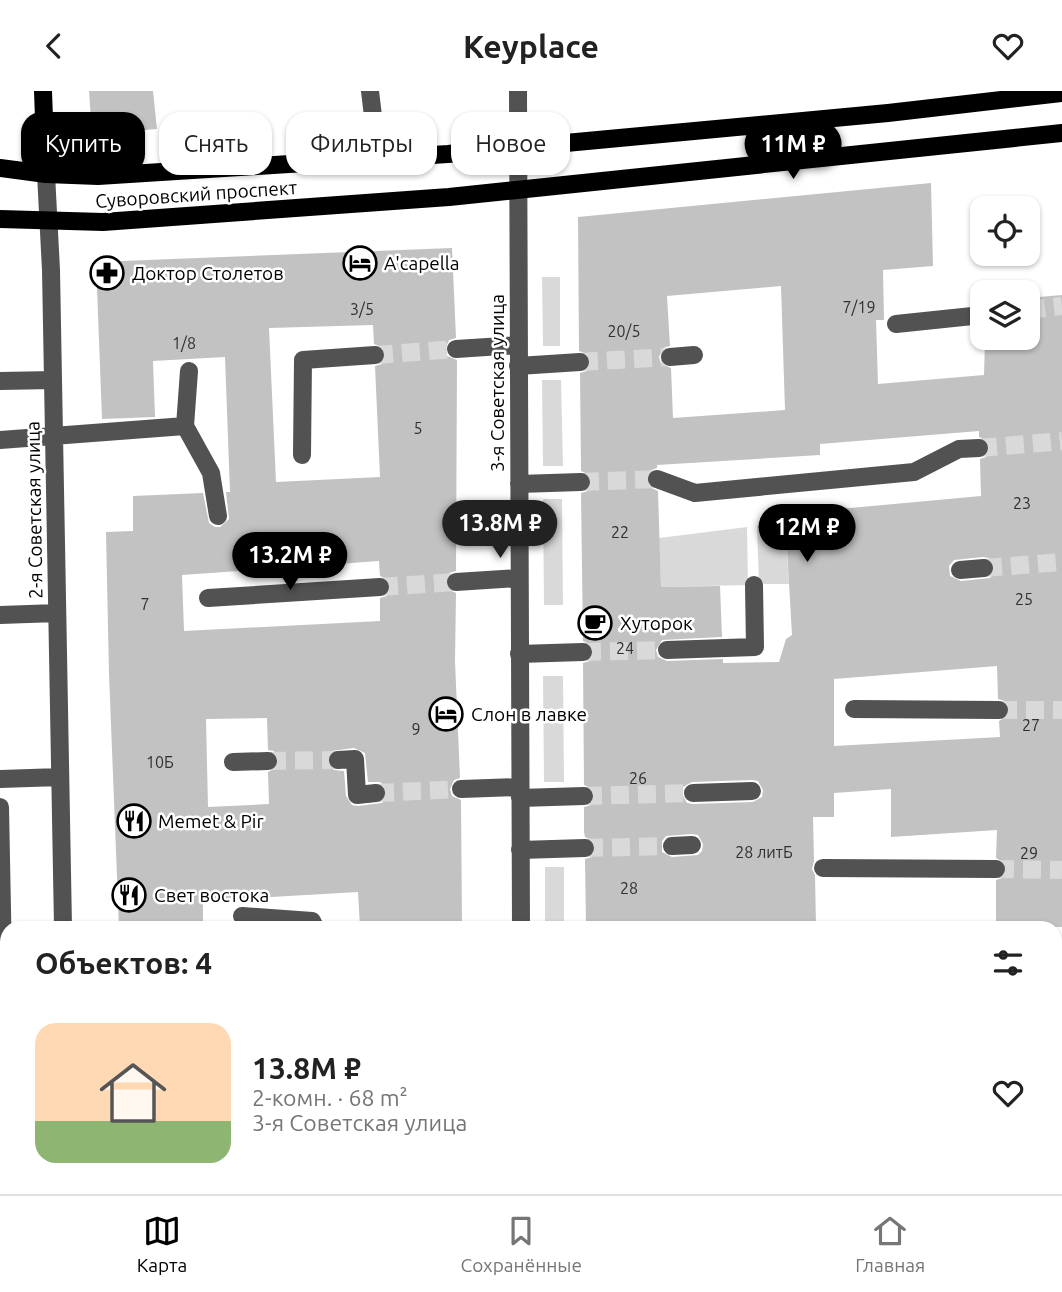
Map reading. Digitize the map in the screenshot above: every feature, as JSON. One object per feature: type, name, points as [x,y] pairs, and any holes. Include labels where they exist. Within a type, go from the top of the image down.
[{"type":"main road","name":"2-я Советская улица","points":[[43,91],[44,112]]},
{"type":"main road","name":"Суворовский проспект","points":[[570,142],[888,113],[1062,93]]},
{"type":"main road","name":"Суворовский проспект","points":[[0,219],[103,222],[519,192],[1062,134]]},
{"type":"main road","name":"Суворовский проспект","points":[[145,173],[286,164]]},
{"type":"main road","name":"Суворовский проспект","points":[[0,168],[21,171]]},
{"type":"main road","name":"Суворовский проспект","points":[[72,175],[114,175]]},
{"type":"street","points":[[370,91],[373,112]]},
{"type":"street","name":"3-я Советская улица","points":[[518,91],[518,112]]},
{"type":"street","name":"2-я Советская улица","points":[[46,175],[53,380],[63,921]]},
{"type":"street","name":"3-я Советская улица","points":[[519,175],[521,921]]},
{"type":"street","points":[[896,324],[970,316]]},
{"type":"street","points":[[456,349],[518,345]]},
{"type":"street","points":[[302,456],[303,360],[375,355]]},
{"type":"street","points":[[670,357],[694,355]]},
{"type":"street","points":[[518,366],[580,362]]},
{"type":"street","points":[[189,371],[185,426],[211,473],[218,516]]},
{"type":"street","points":[[0,381],[53,380]]},
{"type":"street","points":[[0,440],[185,426]]},
{"type":"street","points":[[657,479],[695,493],[914,472],[959,449],[979,448]]},
{"type":"street","points":[[519,484],[581,482]]},
{"type":"street","points":[[960,570],[984,568]]},
{"type":"street","points":[[456,582],[519,578]]},
{"type":"street","points":[[667,650],[755,646],[754,585]]},
{"type":"street","points":[[208,598],[380,587]]},
{"type":"street","points":[[0,614],[57,614]]},
{"type":"street","points":[[519,655],[583,652]]},
{"type":"street","points":[[854,709],[999,710]]},
{"type":"street","points":[[338,760],[355,759],[357,795],[376,793]]},
{"type":"street","points":[[233,762],[268,761]]},
{"type":"street","points":[[0,779],[60,777]]},
{"type":"street","points":[[461,789],[584,796]]},
{"type":"street","points":[[692,793],[752,791]]},
{"type":"street","points":[[0,807],[3,921]]},
{"type":"street","points":[[672,846],[692,845]]},
{"type":"street","points":[[520,850],[585,848]]},
{"type":"street","points":[[823,868],[996,869]]},
{"type":"street","points":[[242,916],[312,921]]},
{"type":"shaded area","points":[[542,277],[560,277],[560,346],[543,346]]},
{"type":"shaded area","points":[[542,380],[561,380],[563,466],[543,466]]},
{"type":"shaded area","points":[[543,499],[562,499],[563,605],[544,605]]},
{"type":"shaded area","points":[[785,524],[789,584],[759,584],[757,526]]},
{"type":"shaded area","points":[[747,527],[748,585],[661,587],[659,538]]},
{"type":"shaded area","points":[[543,676],[563,676],[564,782],[544,782]]},
{"type":"shaded area","points":[[545,867],[564,867],[564,921],[545,921]]},
{"type":"building","points":[[89,91],[153,91],[157,129],[145,130],[145,112],[90,112]]},
{"type":"building","points":[[931,183],[933,266],[883,270],[884,320],[876,320],[878,384],[984,375],[985,350],[1040,350],[1040,297],[1062,295],[1062,921],[996,921],[996,880],[1002,878],[1007,870],[1005,863],[996,858],[997,830],[891,837],[891,789],[834,793],[834,817],[813,817],[812,869],[815,875],[816,921],[586,921],[585,859],[592,857],[596,848],[594,841],[585,837],[584,832],[584,807],[591,805],[595,796],[593,789],[584,785],[583,663],[590,661],[594,652],[592,645],[583,641],[581,493],[588,491],[592,482],[590,475],[581,471],[580,373],[587,371],[591,362],[589,355],[579,351],[578,217]],"holes":[[[781,286],[785,410],[673,418],[671,368],[661,364],[659,357],[663,348],[670,346],[667,296]],[[979,431],[979,437],[988,441],[990,448],[986,457],[980,459],[981,496],[785,514],[792,635],[786,639],[779,662],[723,663],[723,659],[667,661],[658,657],[656,650],[662,640],[722,637],[720,586],[661,587],[658,491],[649,487],[646,480],[649,471],[657,468],[657,465],[820,455],[820,444]],[[989,558],[995,566],[990,578],[961,581],[950,576],[949,566],[954,560]],[[997,666],[998,699],[1005,701],[1010,709],[1008,716],[999,721],[1000,737],[834,746],[834,679]],[[758,781],[763,790],[762,797],[753,802],[693,804],[687,803],[682,794],[683,787],[692,782]],[[698,835],[703,844],[698,855],[672,857],[662,852],[662,841],[666,836]]]},
{"type":"building","points":[[452,248],[456,338],[449,340],[445,349],[447,356],[457,360],[456,571],[449,573],[445,582],[447,589],[456,593],[455,661],[460,778],[454,780],[450,789],[452,796],[461,800],[462,921],[360,921],[358,892],[203,901],[203,921],[119,921],[106,532],[133,531],[133,496],[203,493],[209,523],[220,527],[229,519],[226,492],[230,492],[225,357],[153,361],[155,417],[102,419],[96,262]],"holes":[[[373,325],[374,344],[384,348],[386,355],[382,364],[375,366],[380,477],[276,482],[269,328]],[[379,561],[380,576],[389,580],[391,587],[387,596],[380,598],[380,621],[184,631],[182,575]],[[267,718],[268,750],[274,751],[279,760],[278,767],[268,772],[269,804],[208,807],[206,719]],[[354,748],[365,753],[368,782],[380,782],[386,787],[387,797],[382,803],[352,805],[346,796],[344,771],[328,766],[331,751]]]},
{"type":"tunnel","points":[[1040,309],[1062,306]]},
{"type":"tunnel","points":[[375,355],[456,349]]},
{"type":"tunnel","points":[[580,362],[670,357]]},
{"type":"tunnel","points":[[979,448],[1062,441]]},
{"type":"tunnel","points":[[581,482],[657,479]]},
{"type":"tunnel","points":[[984,568],[1062,562]]},
{"type":"tunnel","points":[[380,587],[456,582]]},
{"type":"tunnel","points":[[583,652],[667,650]]},
{"type":"tunnel","points":[[999,710],[1062,710]]},
{"type":"tunnel","points":[[268,761],[338,760]]},
{"type":"tunnel","points":[[376,793],[461,789]]},
{"type":"tunnel","points":[[584,796],[693,793]]},
{"type":"tunnel","points":[[585,848],[672,846]]},
{"type":"tunnel","points":[[996,869],[1062,870]]},
{"type":"place","name":"A'capella","points":[[360,263]]},
{"type":"place","name":"Доктор Столетов","points":[[107,273]]},
{"type":"place","name":"Хуторок","points":[[595,623]]},
{"type":"place","name":"Слон в лавке","points":[[446,714]]},
{"type":"place","name":"Memet & Pir","points":[[134,821]]},
{"type":"place","name":"Свет востока","points":[[129,895]]}]
